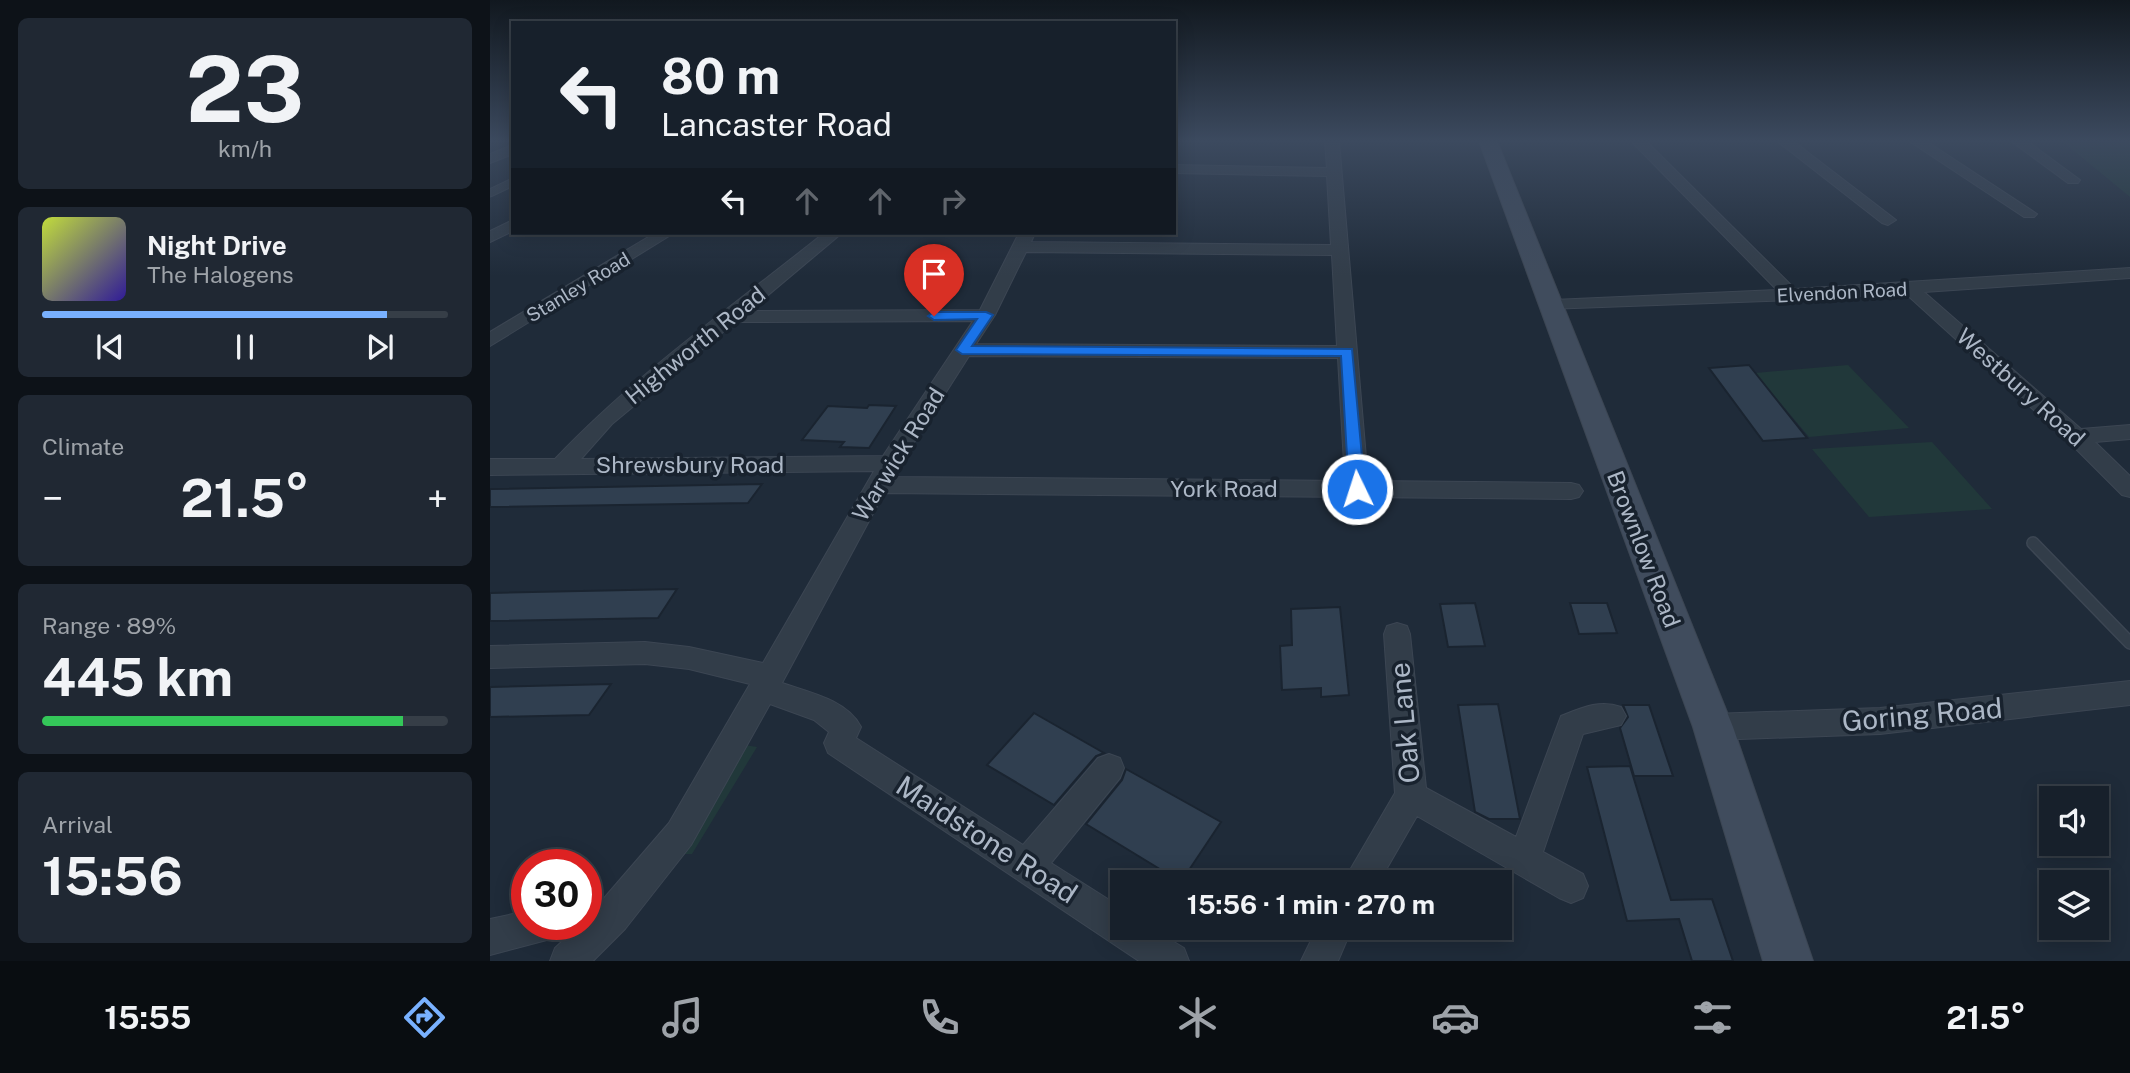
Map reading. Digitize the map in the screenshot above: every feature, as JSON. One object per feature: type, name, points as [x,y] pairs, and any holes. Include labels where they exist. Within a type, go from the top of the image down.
[{"type":"main road","name":"Brownlow Road","points":[[1506,186],[1713,727],[1788,961]]},
{"type":"street","points":[[1335,186],[1357,489]]},
{"type":"street","points":[[1683,186],[1791,295]]},
{"type":"street","points":[[1843,186],[1888,220]]},
{"type":"street","points":[[1985,186],[2029,214]]},
{"type":"street","points":[[490,237],[511,226]]},
{"type":"street","name":"Stanley Road","points":[[490,340],[663,235]]},
{"type":"street","name":"Highworth Road","points":[[562,465],[604,419],[831,235]]},
{"type":"street","points":[[1024,240],[1340,250]]},
{"type":"street","name":"Warwick Road","points":[[602,914],[657,864],[680,834],[876,485],[986,315],[1024,240]]},
{"type":"street","name":"Elvendon Road","points":[[1553,305],[1791,295],[2130,273]]},
{"type":"street","name":"Westbury Road","points":[[1910,288],[2076,436],[2130,489]]},
{"type":"street","points":[[727,317],[986,315]]},
{"type":"street","points":[[962,350],[1347,352]]},
{"type":"street","points":[[2076,436],[2130,432]]},
{"type":"street","name":"Shrewsbury Road","points":[[490,467],[889,463]]},
{"type":"street","name":"York Road","points":[[876,485],[1571,491]]},
{"type":"street","name":"Oak Lane","points":[[1367,870],[1411,796],[1397,634]]},
{"type":"street","points":[[490,657],[645,653],[689,658],[765,682]]},
{"type":"street","name":"Maidstone Road","points":[[765,682],[824,711],[846,727],[839,743],[1171,961]]},
{"type":"street","name":"Goring Road","points":[[1713,727],[1880,721],[2130,693]]},
{"type":"street","points":[[1524,860],[1571,725],[1588,718],[1611,716]]},
{"type":"street","points":[[1028,865],[1109,768]]},
{"type":"street","points":[[1411,796],[1571,886]]},
{"type":"street","points":[[490,937],[511,932]]},
{"type":"street","points":[[568,961],[583,940]]},
{"type":"street","points":[[1320,961],[1330,940]]},
{"type":"lane","points":[[2033,543],[2130,643]]},
{"type":"green space","points":[[2116,186],[2130,186],[2130,197]]},
{"type":"green space","points":[[1848,365],[1909,428],[1809,437],[1755,373]]},
{"type":"green space","points":[[1932,442],[1992,509],[1869,517],[1812,449]]},
{"type":"green space","points":[[745,745],[757,747],[692,854],[680,854]]},
{"type":"building","points":[[1749,365],[1807,438],[1763,441],[1709,368]]},
{"type":"building","points":[[869,405],[896,406],[869,448],[840,447],[844,442],[802,440],[828,406],[867,408]]},
{"type":"building","points":[[762,484],[748,503],[490,507],[490,489]]},
{"type":"building","points":[[677,589],[658,618],[490,621],[490,593]]},
{"type":"building","points":[[1475,603],[1485,646],[1448,647],[1440,604]]},
{"type":"building","points":[[1570,603],[1607,603],[1617,633],[1579,634]]},
{"type":"building","points":[[1340,607],[1349,695],[1321,697],[1321,688],[1282,690],[1280,646],[1292,645],[1291,609]]},
{"type":"building","points":[[611,684],[589,715],[490,717],[490,687]]},
{"type":"building","points":[[1498,704],[1520,819],[1489,819],[1475,812],[1458,705]]},
{"type":"building","points":[[1623,705],[1649,705],[1673,776],[1634,776],[1620,728],[1628,717]]},
{"type":"building","points":[[1034,713],[1104,753],[1096,756],[1054,805],[987,765]]},
{"type":"building","points":[[1630,766],[1671,900],[1712,899],[1733,961],[1692,961],[1679,919],[1627,921],[1587,767]]},
{"type":"building","points":[[1126,769],[1221,822],[1189,870],[1161,870],[1086,824],[1122,780]]},
{"type":"route","points":[[934,316],[986,315],[962,350],[1347,352],[1357,489]]}]
